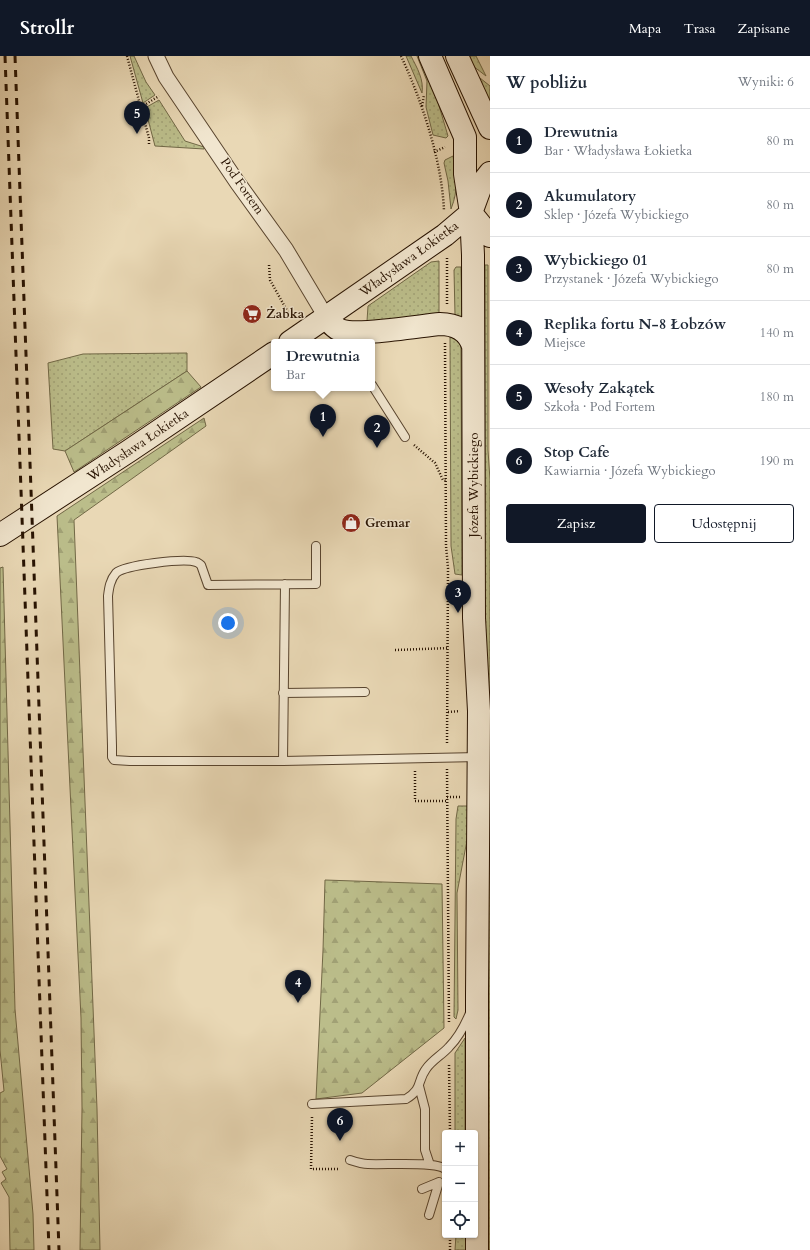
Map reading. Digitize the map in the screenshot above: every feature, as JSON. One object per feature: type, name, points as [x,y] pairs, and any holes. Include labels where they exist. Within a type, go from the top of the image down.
[{"type":"street","name":"Pod Fortem","points":[[156,56],[166,76],[286,250],[326,317]]},
{"type":"street","name":"Józefa Wybickiego","points":[[430,56],[465,137],[465,174],[480,210],[473,346],[474,611],[484,756],[477,995],[476,1166]]},
{"type":"street","points":[[457,56],[490,128]]},
{"type":"street","name":"Władysława Łokietka","points":[[294,339],[480,210],[482,183],[490,172],[465,137]]},
{"type":"street","points":[[480,210],[490,236]]},
{"type":"street","points":[[326,317],[345,337],[362,333],[447,324],[457,326],[462,329],[470,337],[473,346]]},
{"type":"street","name":"Władysława Łokietka","points":[[0,535],[129,451],[271,355]]},
{"type":"street","name":"Józefa Wybickiego","points":[[476,1202],[477,1250]]},
{"type":"lane","points":[[375,390],[405,436]]},
{"type":"lane","points":[[316,546],[316,584],[208,585],[201,565],[195,561],[168,562],[129,567],[116,573],[110,583],[108,596],[112,756],[114,760],[283,761],[484,756]]},
{"type":"lane","points":[[283,761],[285,584]]},
{"type":"lane","points":[[283,693],[365,692]]},
{"type":"lane","points":[[312,1104],[406,1099],[420,1086],[426,1068],[449,1047],[462,1030],[477,995]]},
{"type":"lane","points":[[420,1086],[425,1108],[425,1150],[430,1165]]},
{"type":"lane","points":[[350,1160],[366,1164],[430,1165],[442,1167]]},
{"type":"lane","points":[[422,1189],[439,1182],[429,1215]]},
{"type":"path","points":[[127,56],[149,138],[149,144]]},
{"type":"path","points":[[401,56],[416,88],[434,152],[442,185],[444,214]]},
{"type":"path","points":[[141,107],[159,96]]},
{"type":"path","points":[[434,152],[446,146]]},
{"type":"path","points":[[446,256],[447,308]]},
{"type":"path","points":[[269,265],[270,280],[290,316]]},
{"type":"path","points":[[445,342],[446,546],[448,568],[449,648],[448,745]]},
{"type":"path","points":[[405,436],[435,463],[443,480],[446,481]]},
{"type":"path","points":[[395,650],[449,648]]},
{"type":"path","points":[[415,758],[415,801],[447,801]]},
{"type":"path","points":[[447,769],[449,1025]]},
{"type":"path","points":[[449,1060],[450,1130]]},
{"type":"path","points":[[312,1104],[312,1169],[345,1169],[350,1160]]},
{"type":"path","points":[[450,1238],[450,1250]]},
{"type":"green space","points":[[130,56],[134,56],[146,82],[155,95],[143,103]]},
{"type":"green space","points":[[406,56],[411,56],[418,69],[422,83],[422,93]]},
{"type":"green space","points":[[417,56],[419,56],[434,89],[448,136],[446,138],[433,135],[426,107],[427,81]]},
{"type":"green space","points":[[465,56],[476,56],[486,76],[473,66]]},
{"type":"green space","points":[[475,74],[490,86],[490,108]]},
{"type":"green space","points":[[159,100],[185,141],[204,147],[204,149],[155,146],[145,108]]},
{"type":"green space","points":[[453,156],[456,189],[454,202],[451,209],[448,181],[444,163],[445,160]]},
{"type":"green space","points":[[439,261],[439,315],[367,321],[368,306],[431,262]]},
{"type":"green space","points":[[485,265],[488,265],[490,701],[485,701]]},
{"type":"green space","points":[[456,267],[461,267],[462,319],[455,315],[454,270]]},
{"type":"green space","points":[[450,335],[457,339],[461,346],[462,575],[455,574],[451,546]]},
{"type":"green space","points":[[187,353],[187,371],[65,451],[53,449],[48,363],[83,354]]},
{"type":"green space","points":[[187,371],[201,387],[74,472],[65,451]]},
{"type":"green space","points":[[204,418],[206,426],[74,520],[97,1109],[100,1250],[80,1250],[82,1108],[81,1018],[57,516]]},
{"type":"green space","points":[[3,567],[15,1009],[33,1214],[34,1250],[10,1250],[9,1197],[1,1183],[6,1179],[2,1172],[7,1169],[0,1156],[0,1093],[4,1091],[0,1050],[0,568]]},
{"type":"green space","points":[[458,806],[470,806],[468,835],[457,893],[458,1010],[456,1019],[454,1017],[456,819]]},
{"type":"green space","points":[[485,807],[490,807],[490,1250],[487,1250]]},
{"type":"green space","points":[[325,880],[442,884],[444,1028],[362,1093],[316,1099],[323,950]]},
{"type":"green space","points":[[465,1038],[465,1130],[455,1130],[455,1053]]},
{"type":"green space","points":[[456,1238],[466,1238],[466,1250],[455,1250]]},
{"type":"railway","points":[[5,56],[49,1250]]},
{"type":"railway","points":[[15,56],[59,1250]]},
{"type":"place","name":"Wesoły Zakątek","points":[[137,134]]},
{"type":"place","name":"Żabka","points":[[252,314]]},
{"type":"place","name":"Drewutnia","points":[[323,437]]},
{"type":"place","name":"Akumulatory","points":[[377,448]]},
{"type":"place","name":"Gremar","points":[[351,523]]},
{"type":"place","name":"Wybickiego 01","points":[[458,613]]},
{"type":"place","name":"Replika fortu N-8 Łobzów","points":[[298,1003]]},
{"type":"place","name":"Stop Cafe","points":[[340,1141]]}]
